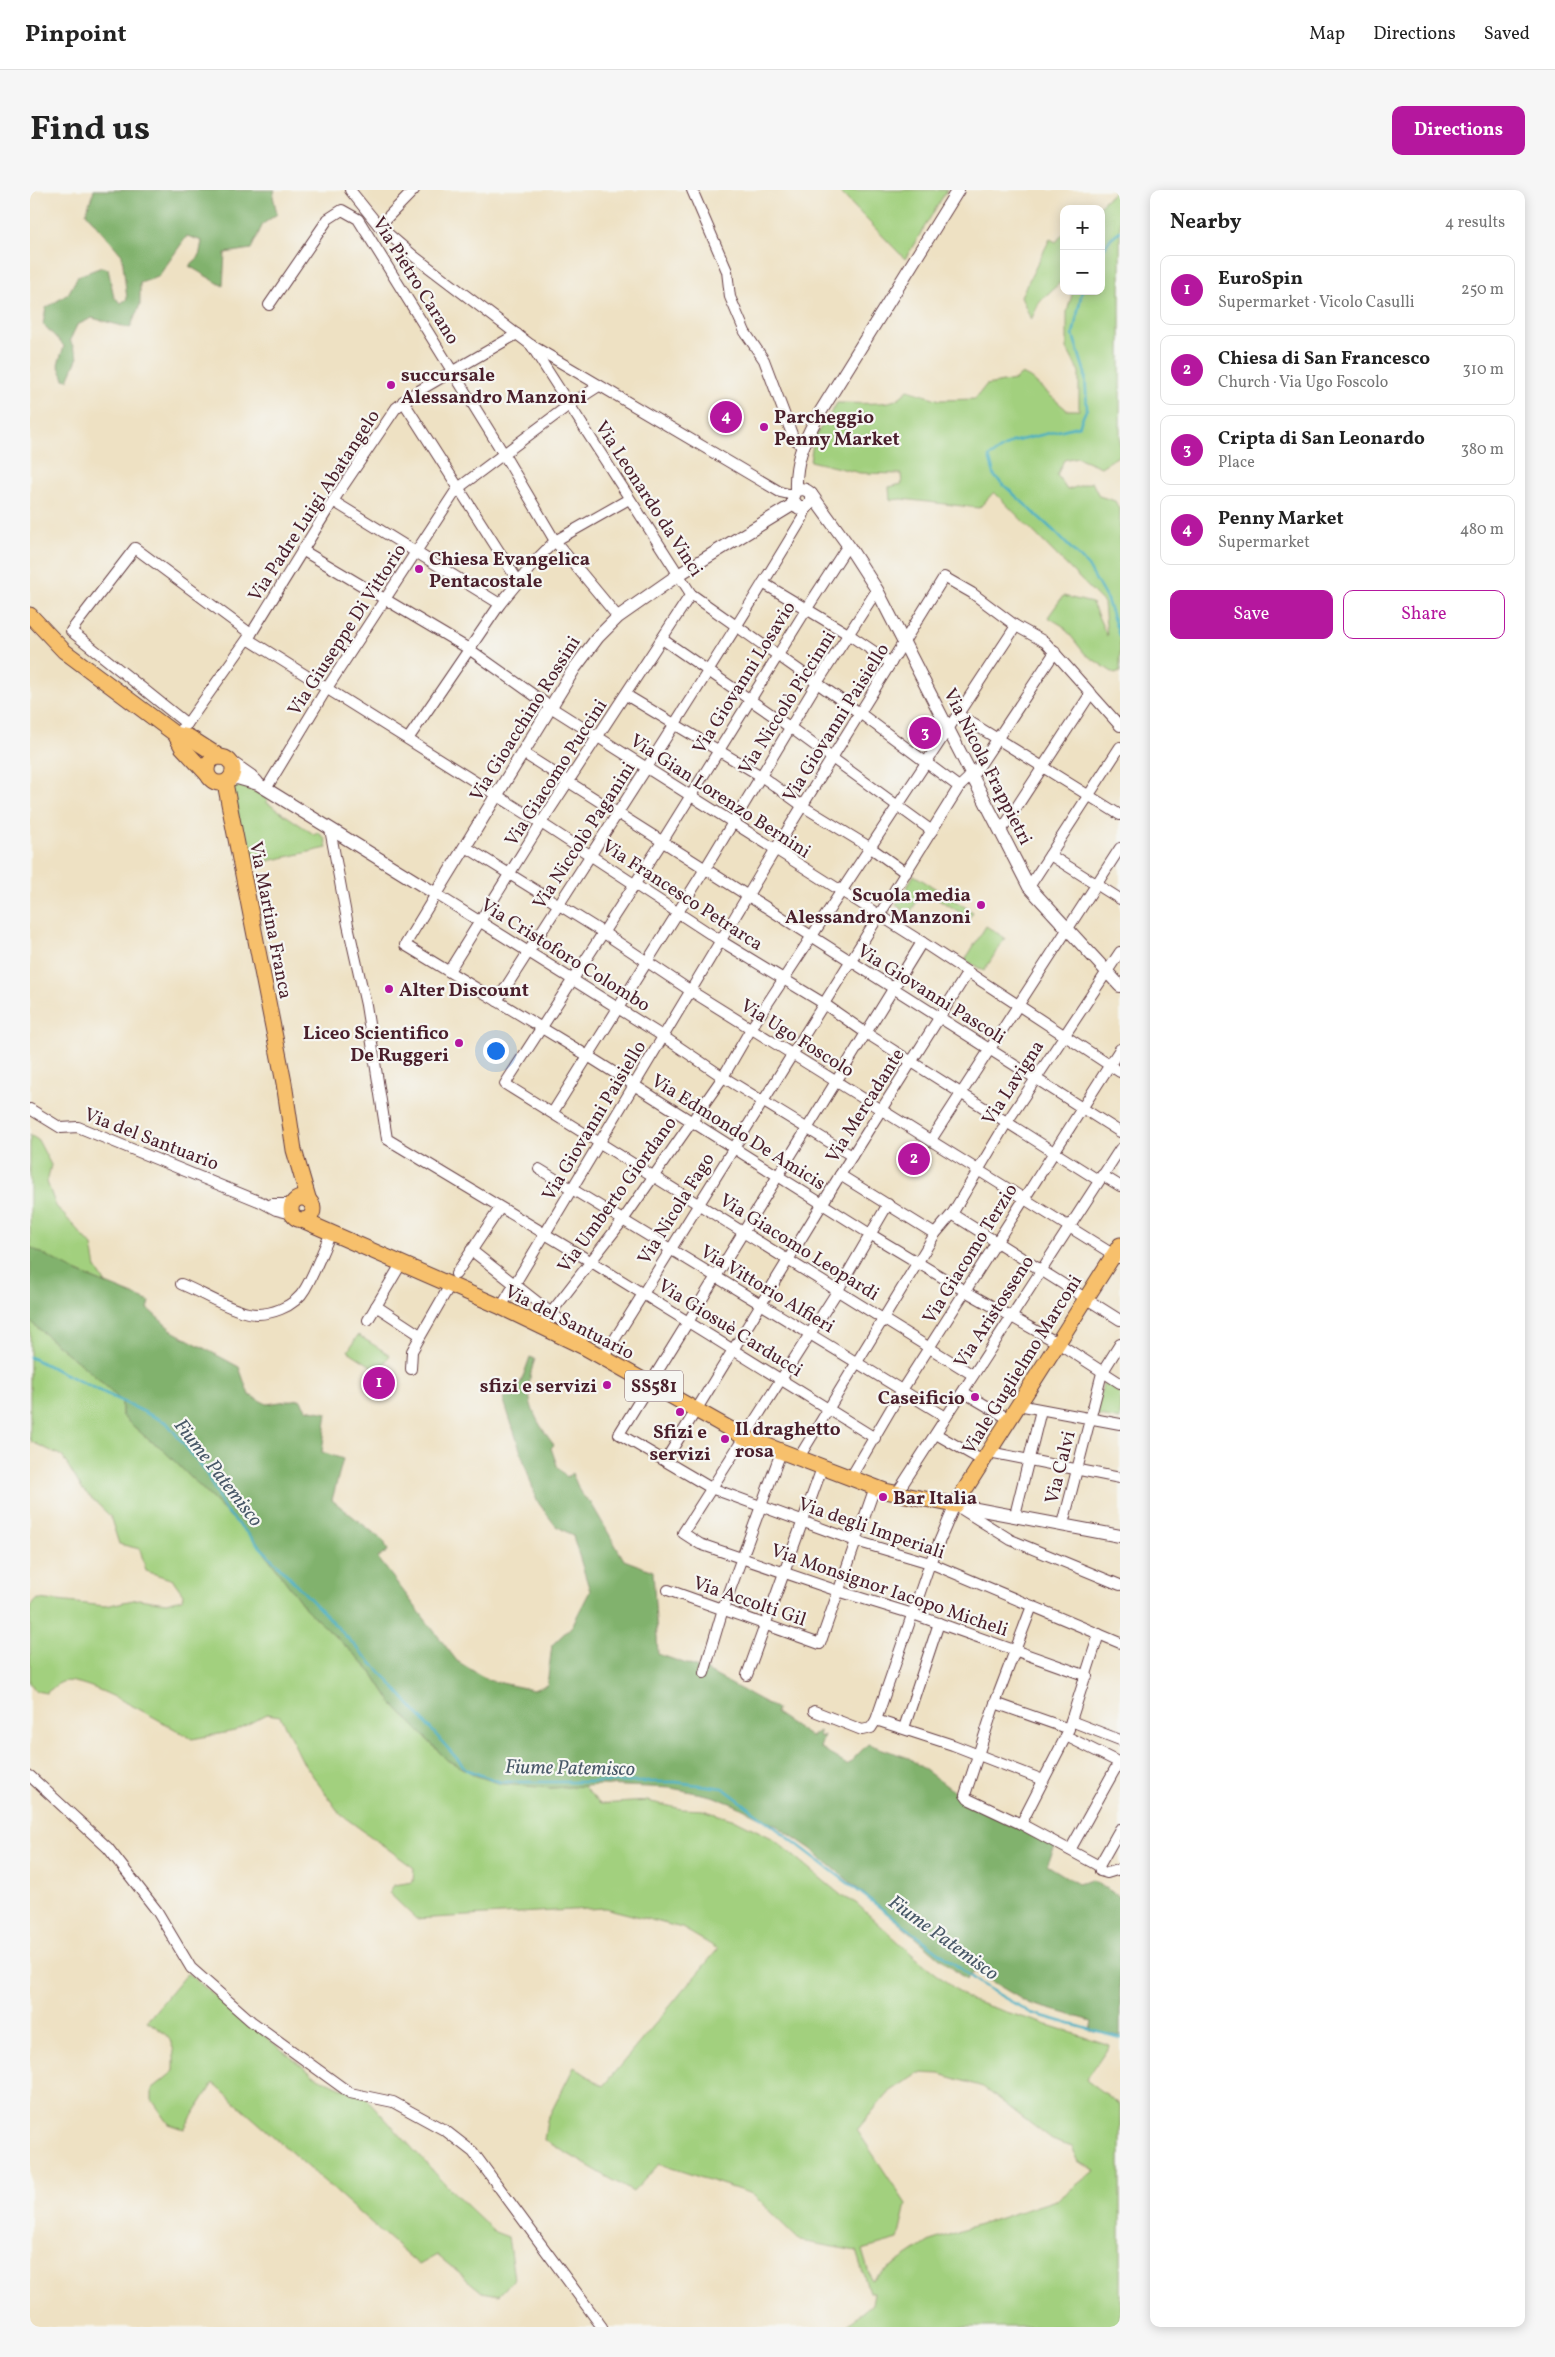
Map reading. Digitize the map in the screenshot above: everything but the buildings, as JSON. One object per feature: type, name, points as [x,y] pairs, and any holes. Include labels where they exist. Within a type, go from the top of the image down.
[{"type":"main road","name":"Via Martina Franca","points":[[30,615],[64,651],[181,729],[189,737],[226,759]]},
{"type":"main road","name":"Via Martina Franca","points":[[181,729],[182,747],[218,779],[232,827],[282,1073],[298,1168],[300,1208]]},
{"type":"main road","points":[[226,759],[234,774],[218,779],[210,762],[226,759]]},
{"type":"main road","name":"Via del Santuario","points":[[300,1208],[331,1233],[401,1264],[453,1279],[501,1308],[586,1348],[744,1437],[875,1487],[955,1505]]},
{"type":"main road","name":"Via del Santuario","points":[[300,1208],[328,1222],[360,1246]]},
{"type":"main road","name":"Viale Guglielmo Marconi","points":[[955,1505],[1086,1297],[1118,1253]]},
{"type":"street","points":[[350,190],[379,226],[415,258],[531,345],[780,492],[801,497]]},
{"type":"street","points":[[379,226],[414,190]]},
{"type":"street","points":[[692,190],[727,271],[730,297],[745,332],[764,360],[793,438],[802,447]]},
{"type":"street","points":[[801,497],[794,479],[802,447],[816,419],[958,190]]},
{"type":"street","name":"Via Pietro Carano","points":[[269,305],[328,219],[342,210],[358,219],[503,453],[555,541],[618,617]]},
{"type":"street","name":"Via Padre Luigi Abatangelo","points":[[181,729],[250,637],[302,550],[396,408],[403,401],[517,334]]},
{"type":"street","name":"Via Leonardo da Vinci","points":[[531,345],[691,594],[778,654],[959,787]]},
{"type":"street","name":"Via Giuseppe Di Vittorio","points":[[262,787],[458,488],[569,405],[599,386]]},
{"type":"street","points":[[403,401],[518,581]]},
{"type":"street","name":"Via Nicola Frappietri","points":[[801,497],[848,546],[876,590],[1029,887],[1106,973],[1120,986]]},
{"type":"street","name":"Via Gioacchino Rossini","points":[[405,945],[496,795],[552,708],[574,669],[598,637],[618,617],[678,575],[801,497]]},
{"type":"street","name":"Via Niccolò Paganini","points":[[498,1001],[618,814],[802,519],[801,497]]},
{"type":"street","points":[[408,739],[500,604],[518,581],[555,541],[629,499]]},
{"type":"street","points":[[333,502],[414,554],[500,604]]},
{"type":"street","name":"Via Giovanni Losavio","points":[[505,1084],[604,933],[778,654],[848,546]]},
{"type":"street","name":"Via Francesco Petrarca","points":[[181,729],[71,631],[135,548],[250,637],[327,688],[1054,1152],[1100,1178],[1120,1186]]},
{"type":"street","name":"Via Gian Lorenzo Bernini","points":[[302,550],[386,598],[469,649],[552,708],[841,893],[922,942],[1120,1072]]},
{"type":"street","name":"Via Giovanni Paisiello","points":[[501,1308],[543,1234],[664,1037],[775,850],[804,807],[944,577],[972,593],[1016,626]]},
{"type":"street","points":[[763,583],[848,634],[891,663]]},
{"type":"street","name":"Via Niccolò Piccinni","points":[[553,1112],[705,870],[817,683],[876,590]]},
{"type":"street","name":"Via Giacomo Puccini","points":[[449,971],[541,823],[599,738],[691,594]]},
{"type":"street","points":[[1016,626],[1045,642],[1120,726]]},
{"type":"street","name":"Via Umberto Giordano","points":[[540,1327],[623,1220],[691,1122],[1016,626]]},
{"type":"street","points":[[662,639],[791,728],[932,832]]},
{"type":"street","name":"Via Nicola Fago","points":[[603,1358],[959,787],[999,738],[1055,652]]},
{"type":"street","points":[[1001,831],[1091,693]]},
{"type":"street","points":[[626,695],[761,776],[804,807],[872,848],[906,873]]},
{"type":"street","points":[[959,714],[1043,765],[1088,796],[1120,814]]},
{"type":"street","points":[[1029,887],[1120,747]]},
{"type":"street","name":"Via Giovanni Pascoli","points":[[523,753],[893,990],[1120,1132]]},
{"type":"street","name":"Via Cristoforo Colombo","points":[[226,759],[251,776],[262,787]]},
{"type":"street","name":"Via Cristoforo Colombo","points":[[218,779],[237,778],[262,787],[574,980],[722,1076],[852,1156]]},
{"type":"street","name":"Via Giosuè Carducci","points":[[330,829],[348,925],[366,1005],[387,1139],[590,1261],[875,1438]]},
{"type":"street","name":"Via Ugo Foscolo","points":[[466,847],[604,933],[691,991],[752,1027],[835,1082],[931,1140],[1022,1200],[1068,1228],[1118,1253]]},
{"type":"street","points":[[931,1140],[1120,848]]},
{"type":"street","points":[[1050,855],[1120,898]]},
{"type":"street","points":[[649,1383],[689,1323],[807,1127],[922,942]]},
{"type":"street","name":"Via Edmondo De Amicis","points":[[405,945],[588,1056],[870,1234],[965,1291],[1058,1343],[1120,1383]]},
{"type":"street","name":"Via Lavigna","points":[[798,1459],[917,1262],[935,1234],[952,1214],[1007,1122],[1120,952]]},
{"type":"street","name":"Via Mercadante","points":[[665,1461],[698,1411],[852,1156],[968,972]]},
{"type":"street","name":"Via Giacomo Terzio","points":[[851,1477],[902,1390],[1120,1049]]},
{"type":"street","name":"Via Giacomo Leopardi","points":[[505,1084],[654,1174],[743,1232],[973,1375]]},
{"type":"street","name":"Via del Santuario","points":[[30,1109],[60,1128],[78,1127],[261,1202],[300,1208]]},
{"type":"street","name":"Via Aristosseno","points":[[897,1493],[1120,1149]]},
{"type":"street","name":"Via Vittorio Alfieri","points":[[538,1169],[946,1417]]},
{"type":"street","points":[[840,1176],[935,1234]]},
{"type":"street","points":[[711,1488],[838,1290],[888,1204]]},
{"type":"street","points":[[411,1369],[412,1351],[420,1335],[471,1250],[500,1208]]},
{"type":"street","points":[[952,1214],[1042,1269],[1086,1297],[1086,1300],[1120,1320]]},
{"type":"street","points":[[181,1284],[250,1314],[275,1311],[288,1306],[305,1290],[331,1233]]},
{"type":"street","points":[[471,1250],[516,1283],[578,1334],[586,1348]]},
{"type":"street","points":[[368,1320],[401,1264]]},
{"type":"street","points":[[376,1306],[420,1335]]},
{"type":"street","name":"Via Calvi","points":[[1063,1524],[1102,1373],[1120,1344]]},
{"type":"street","name":"Via degli Imperiali","points":[[649,1383],[618,1434],[711,1488],[856,1541],[930,1563],[1120,1643]]},
{"type":"street","points":[[963,1392],[1009,1419]]},
{"type":"street","points":[[1018,1405],[1120,1424]]},
{"type":"street","points":[[1015,1516],[1041,1410]]},
{"type":"street","points":[[936,1434],[986,1456],[1029,1461],[1120,1478]]},
{"type":"street","points":[[704,1673],[723,1609],[781,1452]]},
{"type":"street","points":[[747,1675],[822,1468]]},
{"type":"street","points":[[838,1591],[875,1487]]},
{"type":"street","name":"Via Monsignor Iacopo Micheli","points":[[711,1488],[683,1533],[700,1544],[838,1591],[913,1614],[1087,1676]]},
{"type":"street","points":[[955,1505],[1120,1536]]},
{"type":"street","points":[[814,1710],[862,1730],[870,1728],[876,1720],[930,1563],[955,1505]]},
{"type":"street","points":[[955,1505],[1012,1540],[1120,1585]]},
{"type":"street","name":"Via Accolti Gil","points":[[668,1590],[820,1644],[838,1591]]},
{"type":"street","points":[[1032,1606],[977,1755],[966,1790],[968,1799],[1070,1850],[1099,1866],[1100,1871],[1107,1873],[1120,1869]]},
{"type":"street","points":[[904,1728],[939,1624]]},
{"type":"street","points":[[1021,1824],[1069,1729],[1099,1634]]},
{"type":"street","points":[[995,1703],[1069,1729],[1120,1740]]},
{"type":"street","points":[[876,1720],[904,1728],[1043,1780]]},
{"type":"street","points":[[1069,1729],[1119,1762],[1070,1850]]},
{"type":"street","points":[[30,1776],[108,1848],[157,1911],[192,1968],[251,2021],[350,2093],[392,2102],[446,2130],[473,2152],[602,2327]]},
{"type":"street","points":[[1099,1866],[1120,1830]]},
{"type":"green space","points":[[94,190],[275,190],[273,196],[277,214],[263,224],[251,249],[225,253],[223,286],[189,266],[199,257],[202,241],[187,236],[158,277],[140,283],[140,305],[130,328],[92,318],[77,325],[70,340],[78,357],[68,380],[64,379],[58,364],[64,346],[43,324],[46,308],[68,294],[78,276],[102,267],[108,269],[114,297],[121,303],[127,299],[122,255],[86,213]]},
{"type":"green space","points":[[838,190],[947,190],[905,259]]},
{"type":"green space","points":[[1116,190],[1120,190],[1120,455],[1101,467],[1077,457],[1064,460],[1057,475],[1067,490],[1092,482],[1099,496],[1115,501],[1120,511],[1120,672],[1115,674],[1085,654],[1063,626],[1048,617],[1063,596],[1092,603],[1107,636],[1104,603],[994,492],[979,508],[902,499],[890,500],[889,487],[902,484],[901,474],[860,473],[810,461],[814,438],[837,403],[890,402],[899,398],[908,390],[940,400],[975,399],[986,385],[1015,380],[1022,374],[1030,378],[1067,410],[1079,410],[1079,372],[1067,349],[1067,312],[1072,295],[1105,295],[1105,205],[1100,205]]},
{"type":"green space","points":[[1060,238],[1060,283],[1040,301],[1031,320],[1021,296],[1050,239],[1056,242]]},
{"type":"green space","points":[[241,784],[268,799],[266,802],[315,835],[317,832],[325,838],[327,848],[250,865],[232,793],[232,789]]},
{"type":"green space","points":[[914,875],[973,912],[969,918],[924,890],[909,914],[896,905]]},
{"type":"green space","points":[[986,926],[1005,938],[984,971],[965,960]]},
{"type":"green space","points":[[30,1135],[38,1140],[51,1165],[47,1182],[56,1206],[92,1246],[96,1268],[106,1284],[66,1267],[30,1247]]},
{"type":"green space","points":[[30,1247],[77,1272],[150,1302],[148,1309],[174,1332],[239,1367],[249,1395],[267,1404],[300,1399],[306,1409],[327,1413],[322,1452],[343,1459],[332,1500],[384,1541],[388,1551],[378,1558],[457,1661],[488,1680],[533,1690],[547,1685],[552,1645],[572,1626],[590,1591],[573,1536],[555,1525],[537,1501],[503,1398],[521,1382],[530,1357],[535,1359],[529,1383],[531,1404],[534,1414],[554,1445],[551,1448],[558,1468],[567,1477],[572,1473],[581,1494],[591,1503],[624,1560],[653,1571],[658,1654],[707,1671],[777,1709],[775,1713],[811,1737],[819,1731],[820,1737],[824,1735],[820,1748],[847,1765],[868,1744],[909,1758],[970,1803],[1055,1847],[1047,1865],[1078,1884],[1092,1880],[1120,1897],[1120,2036],[1090,2031],[1092,2021],[1028,2003],[974,1971],[966,1980],[811,1849],[777,1826],[735,1805],[712,1796],[671,1788],[602,1785],[550,1788],[501,1784],[477,1776],[447,1760],[392,1703],[373,1674],[305,1608],[259,1545],[159,1446],[149,1440],[122,1416],[122,1402],[111,1391],[30,1321]]},
{"type":"green space","points":[[30,1321],[111,1391],[122,1402],[122,1416],[149,1440],[159,1446],[259,1545],[305,1608],[373,1674],[392,1703],[447,1760],[477,1776],[529,1786],[550,1788],[583,1786],[600,1804],[647,1801],[682,1809],[703,1810],[738,1821],[772,1838],[842,1896],[856,1903],[915,1957],[969,2000],[1110,2045],[1086,2080],[1120,2105],[1120,2327],[845,2327],[872,2305],[874,2292],[869,2292],[856,2251],[800,2241],[752,2194],[659,2164],[633,2192],[544,2140],[547,2120],[574,2067],[603,2086],[718,1949],[682,1928],[605,1908],[416,1919],[389,1893],[394,1885],[413,1882],[414,1868],[340,1814],[303,1762],[280,1716],[267,1714],[235,1731],[192,1739],[127,1703],[88,1686],[73,1682],[62,1682],[46,1693],[36,1691],[30,1683],[30,1607],[38,1599],[105,1606],[138,1599],[166,1603],[182,1599],[183,1594],[173,1580],[146,1571],[140,1549],[119,1544],[110,1516],[82,1489],[62,1456],[32,1442],[30,1438]],"holes":[[[918,2073],[940,2074],[983,2087],[1052,2140],[1072,2147],[1079,2162],[1095,2170],[1059,2199],[930,2241],[871,2280],[862,2250],[898,2240],[906,2204],[857,2130],[888,2093]]]},
{"type":"green space","points":[[358,1335],[390,1355],[379,1371],[348,1351]]},
{"type":"green space","points":[[1104,1380],[1120,1388],[1120,1420],[1095,1415]]},
{"type":"green space","points":[[187,1973],[313,2075],[367,2099],[448,2187],[495,2232],[508,2237],[514,2279],[499,2295],[482,2292],[437,2255],[419,2265],[213,2083],[184,2129],[169,2124],[152,2100],[152,2089],[174,2071],[174,2053],[167,2036],[147,2021]]},
{"type":"waterway","points":[[1103,250],[1111,238],[1120,231]]},
{"type":"waterway","points":[[1081,295],[1073,335],[1085,373],[1087,408],[1079,426],[1012,442],[989,457],[995,477],[1055,532],[1088,566],[1107,600],[1120,638]]},
{"type":"waterway","name":"Fiume Patemisco","points":[[30,1357],[167,1423],[205,1471],[225,1510],[385,1677],[467,1770],[500,1782],[675,1782],[723,1788],[982,1985],[1031,2013],[1120,2038]]},
{"type":"place","name":"succursale Alessandro Manzoni","points":[[391,385]]},
{"type":"place","name":"Penny Market","points":[[726,417]]},
{"type":"place","name":"Parcheggio Penny Market","points":[[764,427]]},
{"type":"place","name":"Chiesa Evangelica Pentacostale","points":[[419,569]]},
{"type":"place","name":"Cripta di San Leonardo","points":[[925,733]]},
{"type":"place","name":"Scuola media Alessandro Manzoni","points":[[981,905]]},
{"type":"place","name":"Alter Discount","points":[[389,989]]},
{"type":"place","name":"Liceo Scientifico De Ruggeri","points":[[459,1043]]},
{"type":"place","name":"Chiesa di San Francesco","points":[[914,1159]]},
{"type":"place","name":"EuroSpin","points":[[379,1383]]},
{"type":"place","name":"sfizi e servizi","points":[[607,1385]]},
{"type":"place","name":"Caseificio","points":[[975,1397]]},
{"type":"place","name":"Sfizi e servizi","points":[[680,1412]]},
{"type":"place","name":"Il draghetto rosa","points":[[725,1439]]},
{"type":"place","name":"Bar Italia","points":[[883,1497]]}]
